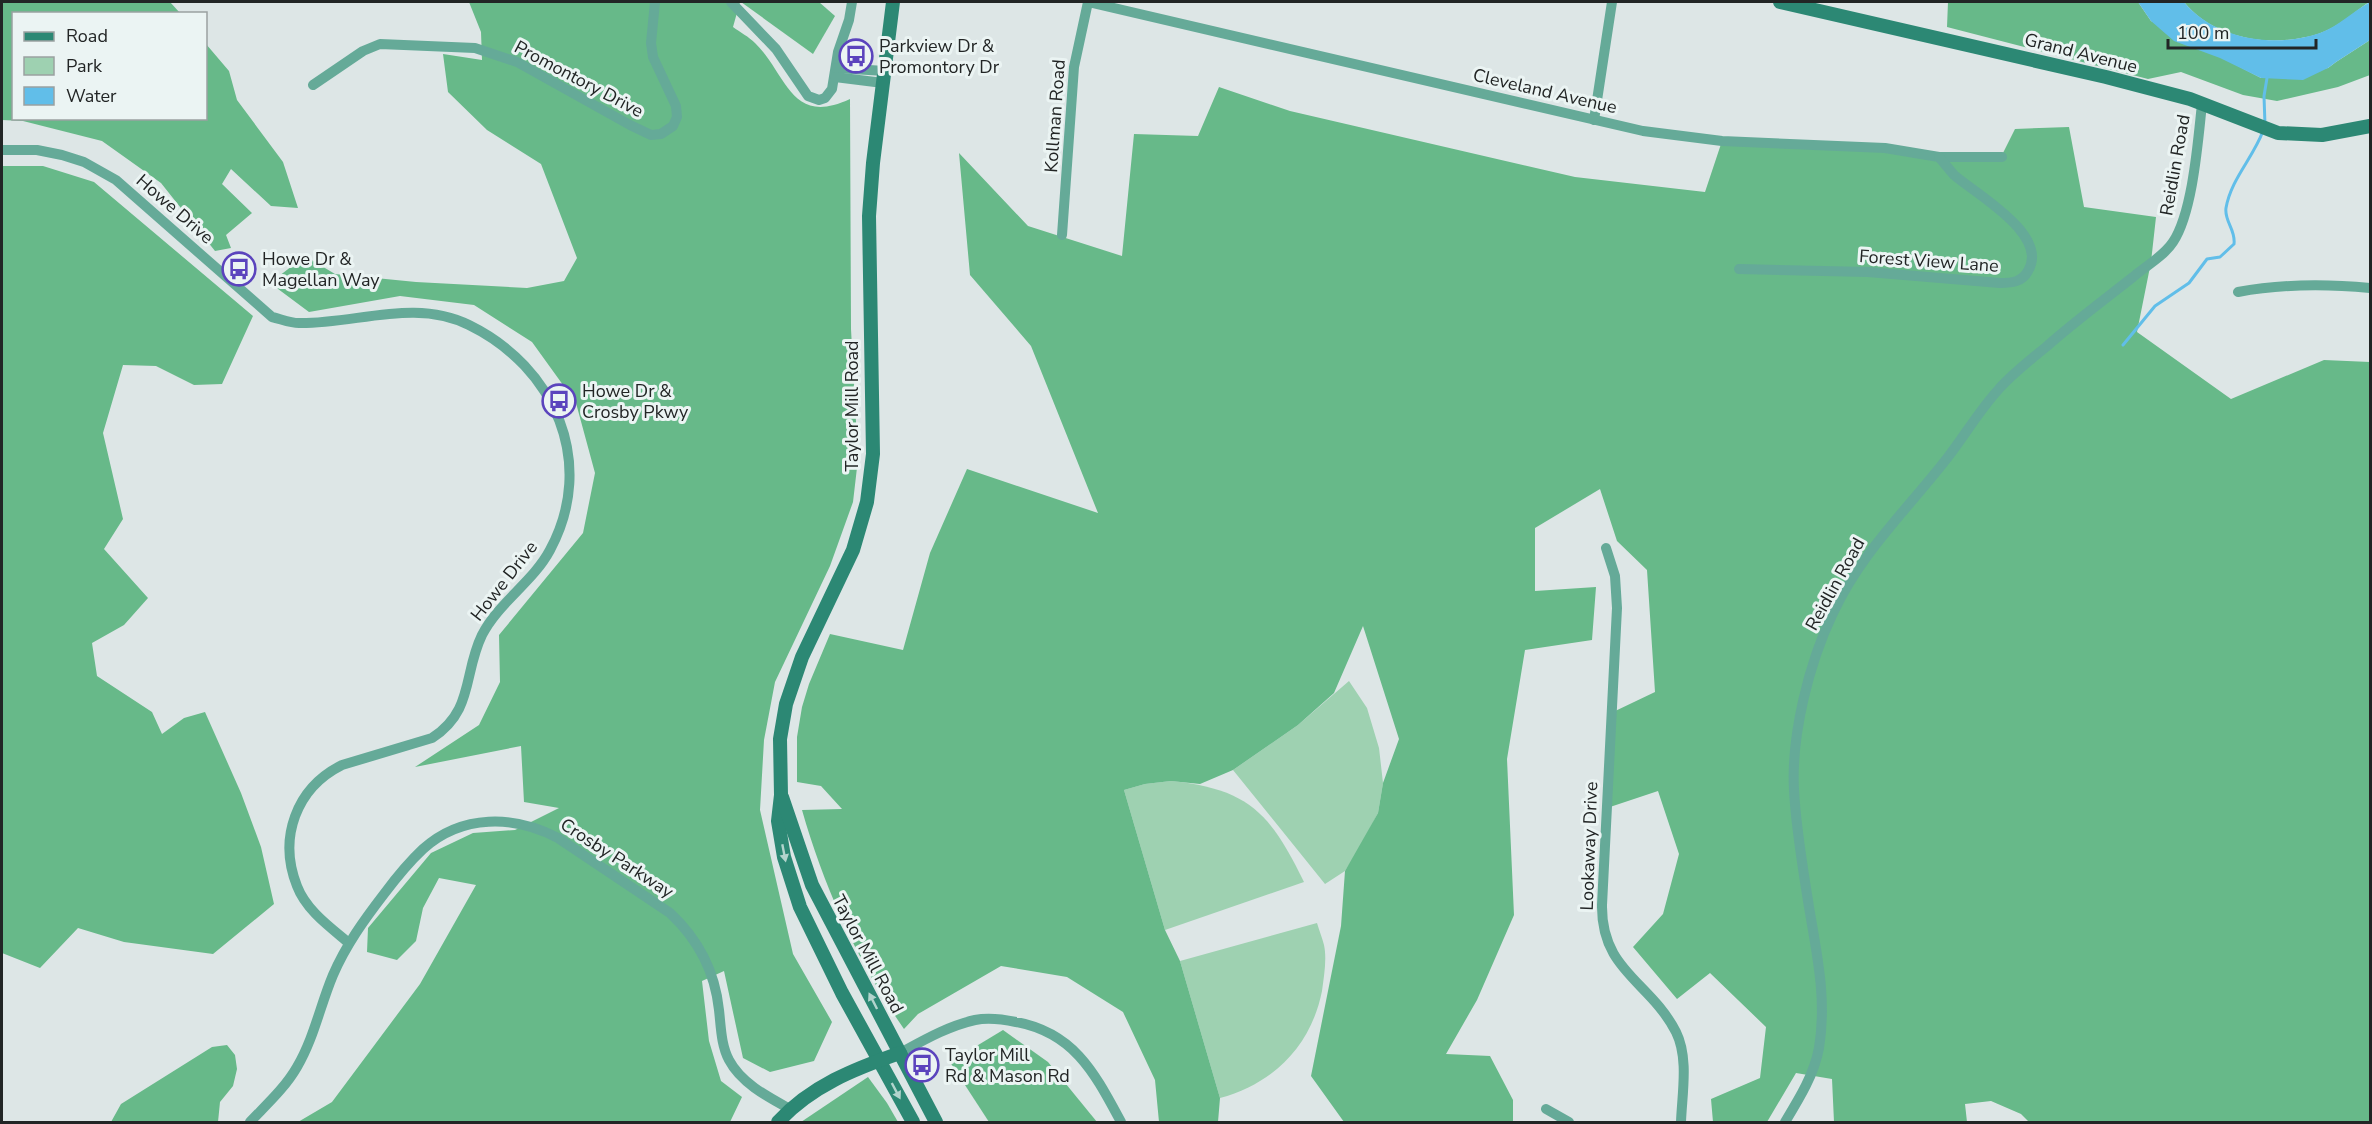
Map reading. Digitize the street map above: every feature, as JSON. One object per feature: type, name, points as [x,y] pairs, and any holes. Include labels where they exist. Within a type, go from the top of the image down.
[{"type":"main road","name":"Taylor Mill Road","points":[[893,2],[868,216],[873,454],[867,502],[853,550],[802,657],[786,704],[780,739],[781,795],[778,821],[784,857],[800,907],[842,993],[913,1122]]},
{"type":"main road","name":"Grand Avenue","points":[[1780,2],[2106,77],[2202,104],[2272,131],[2303,136],[2322,135],[2370,126]]},
{"type":"main road","name":"Taylor Mill Road","points":[[781,795],[812,885],[936,1122]]},
{"type":"main road","points":[[778,1122],[804,1097],[845,1074],[900,1053]]},
{"type":"street","name":"Promontory Drive","points":[[313,85],[363,51],[380,44],[475,48],[517,62],[651,135],[661,134],[673,126],[677,117],[676,106],[652,57],[651,43],[656,2]]},
{"type":"street","points":[[731,2],[776,49],[808,96],[819,100],[825,98],[832,89],[838,52],[849,20],[852,2]]},
{"type":"street","name":"Cleveland Avenue","points":[[1088,2],[1643,131],[1696,139],[1885,148],[1939,157],[2002,157]]},
{"type":"street","name":"Kollman Road","points":[[1062,235],[1074,67],[1088,2]]},
{"type":"street","points":[[1594,120],[1612,2]]},
{"type":"street","points":[[836,72],[884,77]]},
{"type":"street","name":"Reidlin Road","points":[[1785,1122],[1805,1089],[1819,1048],[1822,1015],[1820,964],[1809,908],[1794,791],[1794,766],[1800,722],[1817,650],[1852,579],[1876,543],[1948,457],[2010,377],[2173,242],[2180,229],[2187,201],[2202,104]]},
{"type":"street","name":"Howe Drive","points":[[2,150],[37,150],[62,154],[84,162],[116,180],[272,317],[296,323],[337,322],[380,314],[414,312],[443,316],[468,324],[495,340],[531,373],[558,415],[568,448],[570,471],[564,514],[558,534],[540,566],[483,633],[457,715],[443,731],[432,738],[342,765],[328,772],[309,791],[294,816],[288,848],[297,886],[314,912],[349,943]]},
{"type":"street","name":"Forest View Lane","points":[[1739,269],[1868,272],[2000,283],[2019,281],[2031,267],[2032,260],[2030,244],[2023,233],[2008,216],[1954,174],[1939,157]]},
{"type":"street","points":[[2238,292],[2272,287],[2367,285]]},
{"type":"street","name":"Lookaway Drive","points":[[1606,548],[1615,576],[1617,608],[1602,905],[1603,929],[1613,955],[1666,1016],[1676,1032],[1681,1046],[1683,1064],[1681,1122]]},
{"type":"street","name":"Crosby Parkway","points":[[250,1122],[274,1098],[296,1070],[309,1044],[333,976],[349,943],[407,864],[434,840],[450,831],[477,823],[520,823],[539,828],[558,838],[670,913],[684,926],[704,957],[715,982],[722,1039],[729,1062],[753,1086],[790,1109]]},
{"type":"street","points":[[900,1053],[948,1028],[976,1020],[1000,1018],[1026,1024],[1059,1037],[1082,1058],[1102,1087],[1121,1122]]},
{"type":"street","points":[[1546,1109],[1569,1122]]},
{"type":"green space","points":[[2,2],[170,2],[179,12],[12,12],[12,120],[207,120],[207,45],[229,71],[237,100],[283,162],[298,208],[271,206],[231,169],[222,184],[252,213],[226,235],[231,248],[215,251],[161,183],[102,141],[23,121],[2,120]]},
{"type":"green space","points":[[469,2],[740,2],[733,27],[755,43],[766,55],[783,82],[802,102],[814,106],[830,106],[850,99],[851,329],[858,459],[853,502],[830,566],[775,682],[764,740],[760,810],[793,954],[832,1022],[814,1061],[770,1072],[743,1058],[724,971],[702,981],[709,1041],[721,1081],[742,1097],[730,1122],[298,1122],[332,1102],[420,984],[476,885],[439,878],[423,908],[416,941],[397,960],[367,952],[368,928],[431,853],[473,833],[515,830],[559,808],[524,802],[521,746],[415,767],[479,725],[500,682],[499,635],[583,533],[595,473],[576,403],[532,342],[474,305],[400,296],[309,312],[270,283],[305,256],[335,274],[416,282],[527,288],[564,281],[577,258],[541,164],[487,130],[448,92],[443,54],[482,60],[481,32]]},
{"type":"green space","points":[[741,2],[819,2],[835,16],[813,54]]},
{"type":"green space","points":[[1948,2],[2138,2],[2151,21],[2261,78],[2328,68],[2370,40],[2370,75],[2338,87],[2277,101],[2243,95],[2181,72],[2148,79],[1947,27]]},
{"type":"green space","points":[[2184,2],[2369,2],[2338,24],[2318,34],[2282,40],[2264,40],[2228,33],[2197,15]]},
{"type":"green space","points":[[1219,87],[1290,111],[1575,177],[1705,192],[1722,141],[2001,157],[2015,129],[2069,127],[2084,207],[2156,217],[2151,262],[2137,332],[2231,399],[2324,360],[2370,362],[2370,1122],[2029,1122],[2021,1114],[1991,1101],[1965,1104],[1967,1122],[1834,1122],[1832,1079],[1796,1073],[1767,1122],[1713,1122],[1711,1099],[1760,1078],[1766,1027],[1710,973],[1677,999],[1633,947],[1663,914],[1679,854],[1658,791],[1607,808],[1611,713],[1655,692],[1647,570],[1617,541],[1600,489],[1535,528],[1535,591],[1596,587],[1592,640],[1525,650],[1507,759],[1514,915],[1477,1000],[1446,1054],[1490,1056],[1513,1100],[1513,1122],[1344,1122],[1311,1076],[1341,926],[1345,871],[1378,813],[1383,783],[1399,739],[1363,626],[1334,693],[1298,725],[1233,770],[1200,784],[1171,781],[1145,784],[1124,790],[1165,930],[1180,961],[1220,1098],[1218,1122],[1159,1122],[1155,1080],[1123,1012],[1067,977],[1001,966],[918,1014],[904,1029],[872,978],[844,924],[821,867],[802,810],[842,809],[821,786],[797,782],[797,737],[809,684],[830,634],[903,650],[930,553],[967,469],[1098,513],[1031,346],[970,275],[959,153],[1028,226],[1122,256],[1134,134],[1198,136]]},
{"type":"green space","points":[[2,166],[43,166],[94,182],[253,316],[222,384],[194,385],[156,366],[123,365],[103,433],[123,519],[104,549],[148,598],[124,625],[92,643],[97,676],[152,712],[162,734],[184,718],[205,712],[241,793],[261,847],[274,904],[213,954],[124,942],[78,928],[40,968],[2,953]]},
{"type":"green space","points":[[1349,681],[1367,708],[1379,748],[1383,783],[1378,813],[1359,849],[1345,871],[1325,884],[1233,770],[1298,725]]},
{"type":"green space","points":[[1171,781],[1220,790],[1254,809],[1280,838],[1304,882],[1165,930],[1124,790],[1145,784]]},
{"type":"green space","points":[[1317,923],[1324,945],[1325,968],[1317,1011],[1309,1029],[1287,1060],[1273,1072],[1257,1083],[1220,1098],[1180,961]]},
{"type":"green space","points":[[1003,1030],[1048,1062],[1097,1122],[989,1122],[950,1062]]},
{"type":"green space","points":[[227,1045],[235,1055],[237,1069],[233,1086],[220,1102],[218,1122],[111,1122],[121,1104],[212,1047]]},
{"type":"green space","points":[[868,1077],[898,1122],[801,1122]]},
{"type":"water","points":[[2138,2],[2184,2],[2197,15],[2228,32],[2265,40],[2284,40],[2302,38],[2327,30],[2370,2],[2370,40],[2328,68],[2303,80],[2261,78],[2220,58],[2174,41],[2151,21]]},
{"type":"waterway","points":[[2265,125],[2264,96],[2267,78]]},
{"type":"waterway","points":[[2123,345],[2155,306],[2189,283],[2207,259],[2220,257],[2234,244],[2226,208],[2232,188],[2263,131]]},
{"type":"place","name":"Parkview Dr & Promontory Dr","points":[[856,56]]},
{"type":"place","name":"Howe Dr & Magellan Way","points":[[239,269]]},
{"type":"place","name":"Howe Dr & Crosby Pkwy","points":[[559,401]]},
{"type":"place","name":"Taylor Mill Rd & Mason Rd","points":[[922,1065]]}]
